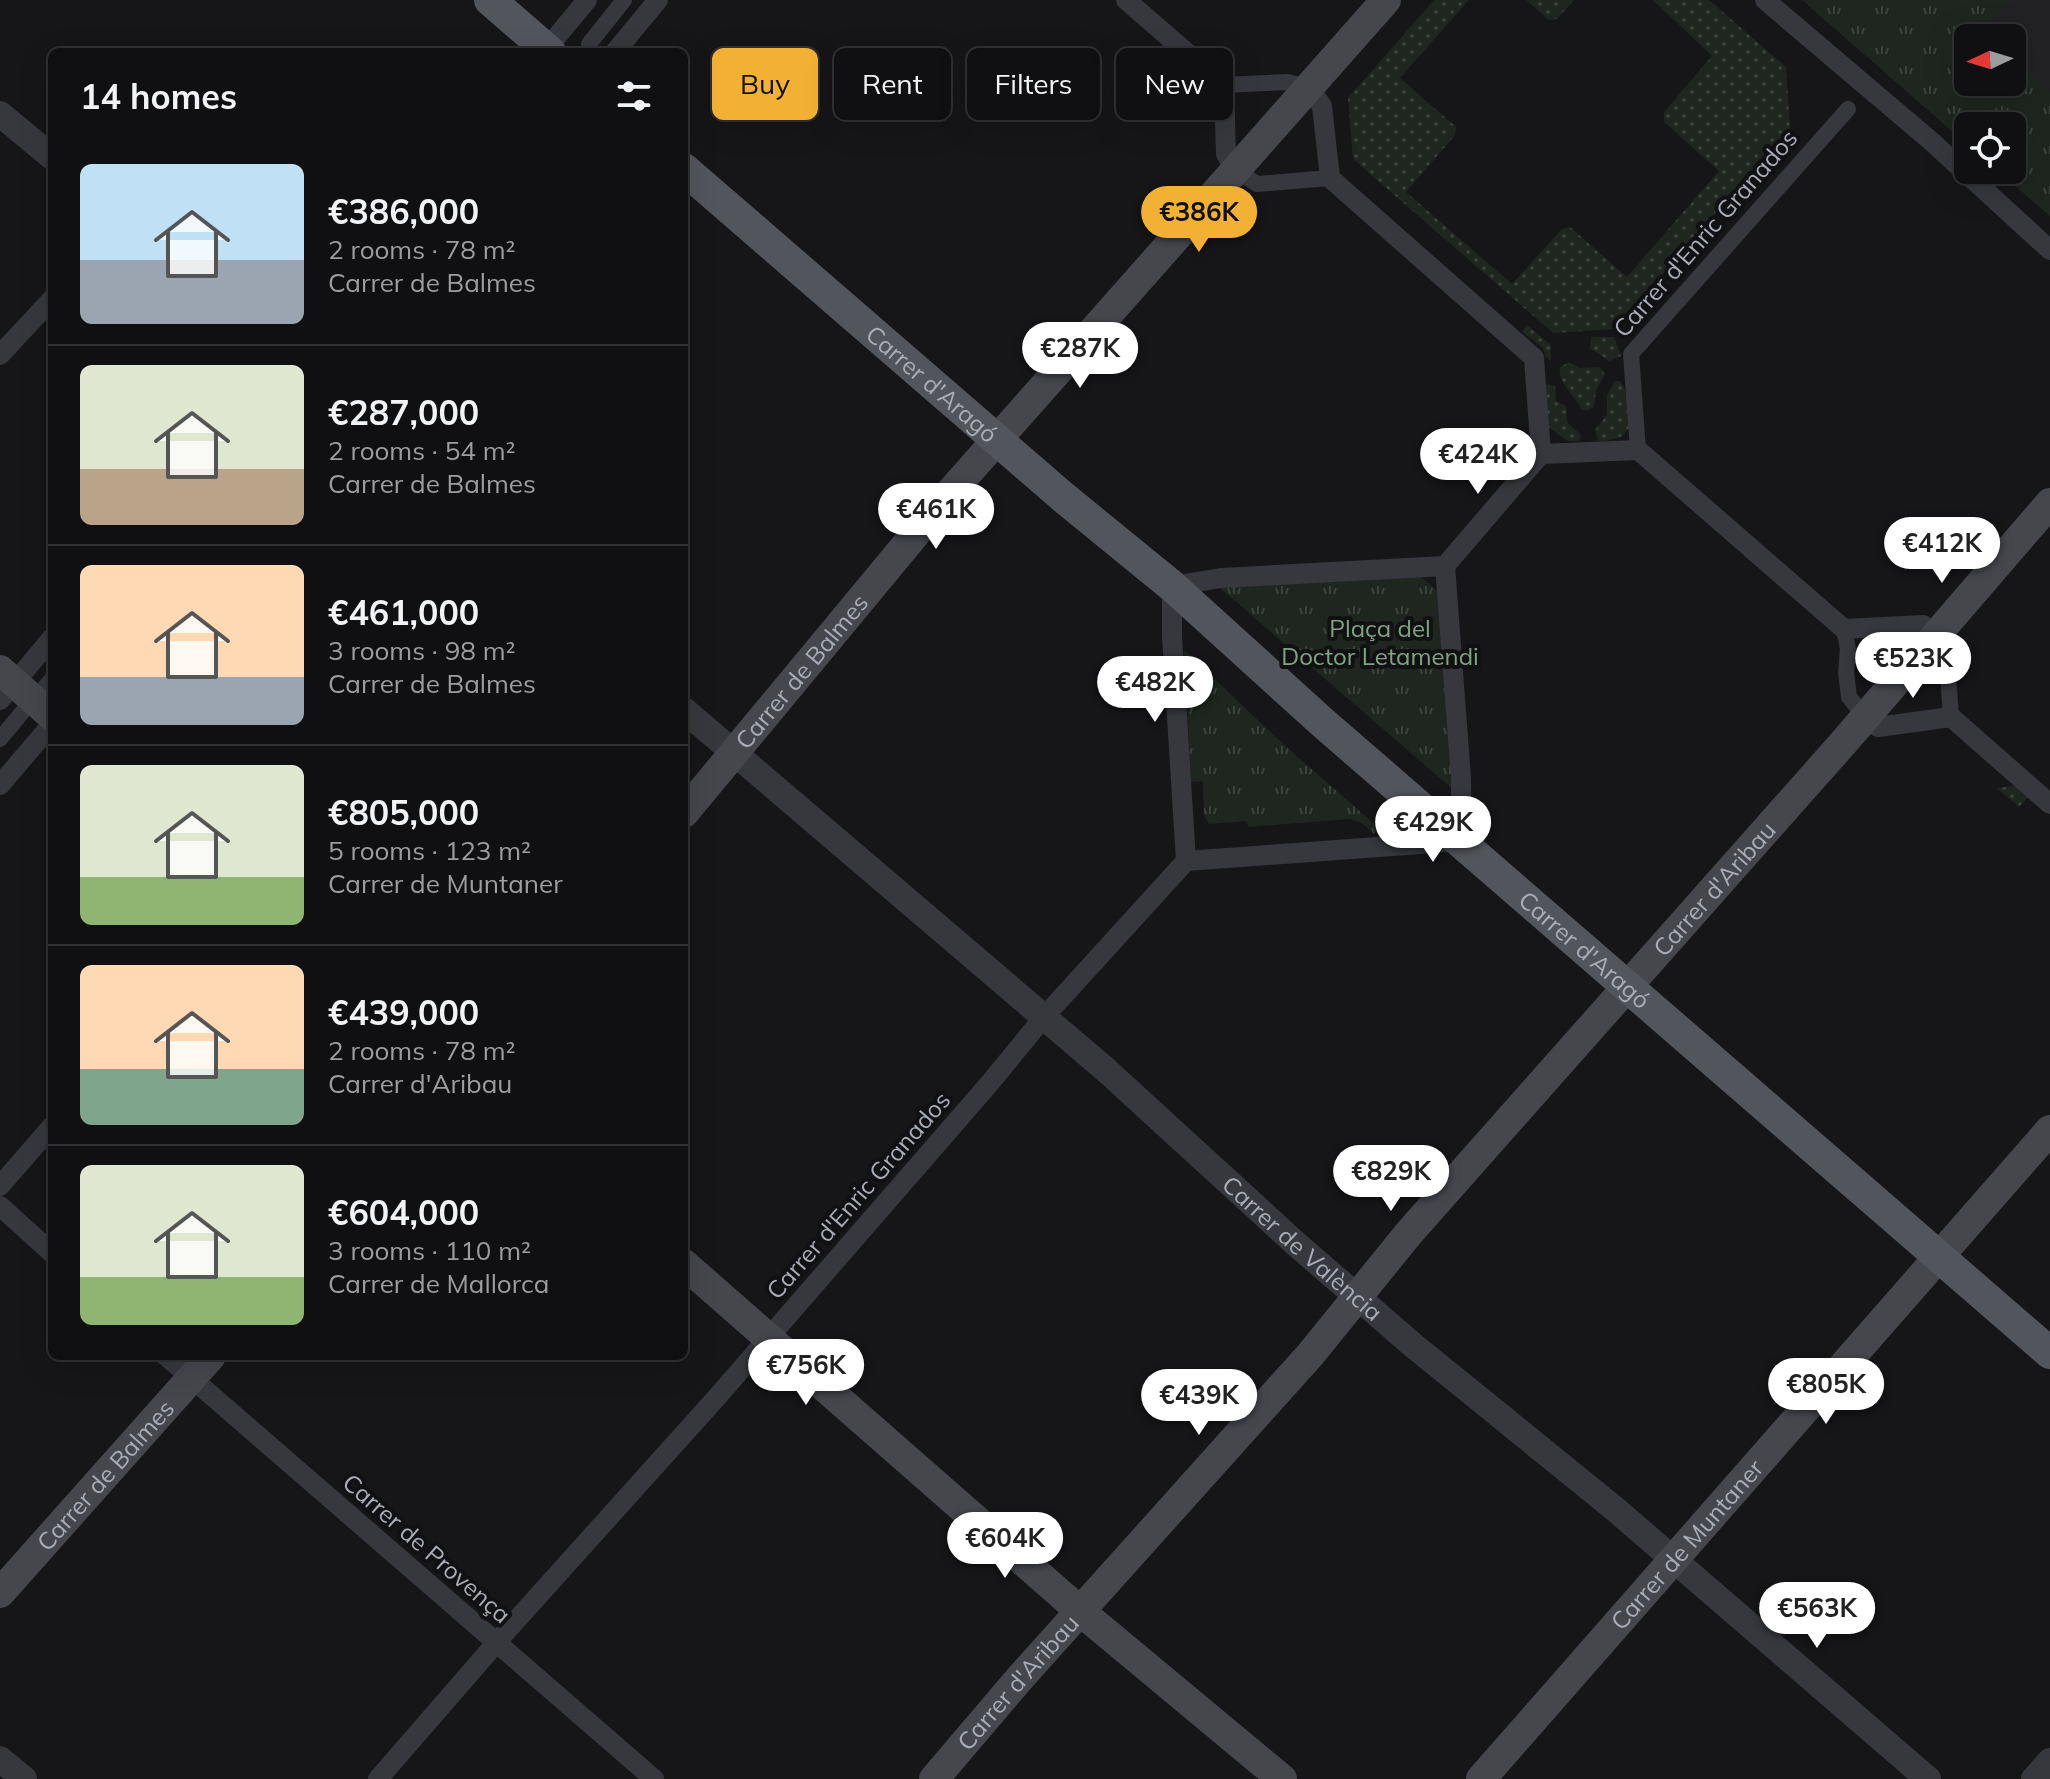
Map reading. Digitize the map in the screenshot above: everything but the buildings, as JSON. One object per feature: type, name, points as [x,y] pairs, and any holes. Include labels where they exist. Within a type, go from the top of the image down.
[{"type":"main road","points":[[490,0],[544,48]]},
{"type":"main road","name":"Carrer de Balmes","points":[[688,808],[941,503],[1237,171],[1316,97],[1386,0]]},
{"type":"main road","name":"Carrer d'Aragó","points":[[688,172],[1085,516],[1172,586],[1310,711],[2050,1353]]},
{"type":"main road","name":"Carrer d'Aribau","points":[[934,1779],[1310,1355],[1357,1295],[1626,985],[1865,717],[2050,503]]},
{"type":"main road","name":"Carrer de Muntaner","points":[[1481,1779],[2050,1130]]},
{"type":"main road","points":[[688,1268],[1080,1611],[1282,1779]]},
{"type":"main road","name":"Carrer de Balmes","points":[[0,1593],[201,1367]]},
{"type":"street","points":[[549,48],[587,0]]},
{"type":"street","points":[[589,44],[624,0]]},
{"type":"street","points":[[618,48],[658,0]]},
{"type":"street","points":[[1126,0],[1181,48]]},
{"type":"street","points":[[1765,0],[1931,141],[2050,250]]},
{"type":"street","points":[[1233,85],[1288,82],[1316,97],[1330,178],[1534,358],[1541,454],[1445,566],[1461,778],[1461,841],[1186,861],[1172,637],[1172,586],[1221,578],[1445,566]]},
{"type":"street","name":"Carrer d'Enric Granados","points":[[1638,450],[1631,354],[1848,109]]},
{"type":"street","points":[[0,114],[48,154]]},
{"type":"street","points":[[1225,120],[1226,154],[1237,171],[1257,184],[1330,178]]},
{"type":"street","points":[[0,355],[48,303]]},
{"type":"street","points":[[1541,454],[1638,450],[1844,629],[1848,649],[1846,672],[1849,697],[1865,717],[1878,727],[1951,717]]},
{"type":"street","points":[[1844,629],[1923,625],[1935,634],[1946,648],[1951,717],[2050,804]]},
{"type":"street","points":[[0,739],[48,647]]},
{"type":"street","name":"Carrer de València","points":[[688,713],[1106,1070],[1295,1243],[1420,1351],[1615,1509],[1928,1779]]},
{"type":"street","points":[[0,785],[48,729]]},
{"type":"street","name":"Carrer d'Enric Granados","points":[[378,1779],[718,1396],[1044,1017],[1186,861]]},
{"type":"street","points":[[0,1186],[48,1131]]},
{"type":"street","points":[[0,1206],[48,1249]]},
{"type":"street","name":"Carrer de Provença","points":[[179,1360],[201,1367],[496,1643],[654,1779]]},
{"type":"street","points":[[0,1759],[24,1779]]},
{"type":"street","points":[[2034,1779],[2050,1761]]},
{"type":"shaded area","points":[[1802,0],[2050,0],[2050,216],[2013,184],[2026,184],[2026,112],[1954,112],[1954,133]]},
{"type":"green space","points":[[1434,0],[1469,0],[1400,78],[1456,127],[1455,135],[1406,192],[1512,284],[1562,229],[1570,227],[1627,277],[1719,171],[1664,122],[1664,112],[1712,56],[1653,0],[1709,0],[1786,67],[1790,128],[1615,329],[1553,333],[1353,159],[1348,98]]},
{"type":"green space","points":[[1526,0],[1574,0],[1557,19],[1549,20]]},
{"type":"green space","points":[[1802,0],[2010,0],[1988,24],[1954,24],[1954,96],[2026,96],[2026,71],[2050,92],[2050,216],[2013,184],[2026,184],[2026,112],[1954,112],[1954,133]]},
{"type":"green space","points":[[1527,325],[1551,345],[1551,361],[1545,356],[1543,348],[1522,332]]},
{"type":"green space","points":[[1591,337],[1614,337],[1621,356],[1609,361],[1590,348]]},
{"type":"green space","points":[[1569,362],[1580,368],[1599,367],[1605,374],[1596,391],[1594,407],[1586,411],[1581,409],[1561,378],[1560,367]]},
{"type":"green space","points":[[1615,381],[1620,381],[1625,392],[1629,428],[1621,437],[1601,442],[1595,430],[1607,415],[1607,395]]},
{"type":"green space","points":[[1543,385],[1555,386],[1556,401],[1566,406],[1567,422],[1581,435],[1579,441],[1568,441],[1548,427]]},
{"type":"green space","name":"Plaça del Doctor Letamendi","points":[[1418,574],[1442,595],[1456,792],[1220,588]]},
{"type":"green space","name":"Plaça del Doctor Letamendi","points":[[1184,650],[1283,744],[1379,828],[1374,834],[1362,823],[1349,819],[1248,827],[1247,821],[1209,824],[1204,816],[1203,781],[1191,782]]},
{"type":"green space","points":[[2021,785],[2031,794],[2019,807],[1997,788]]}]
